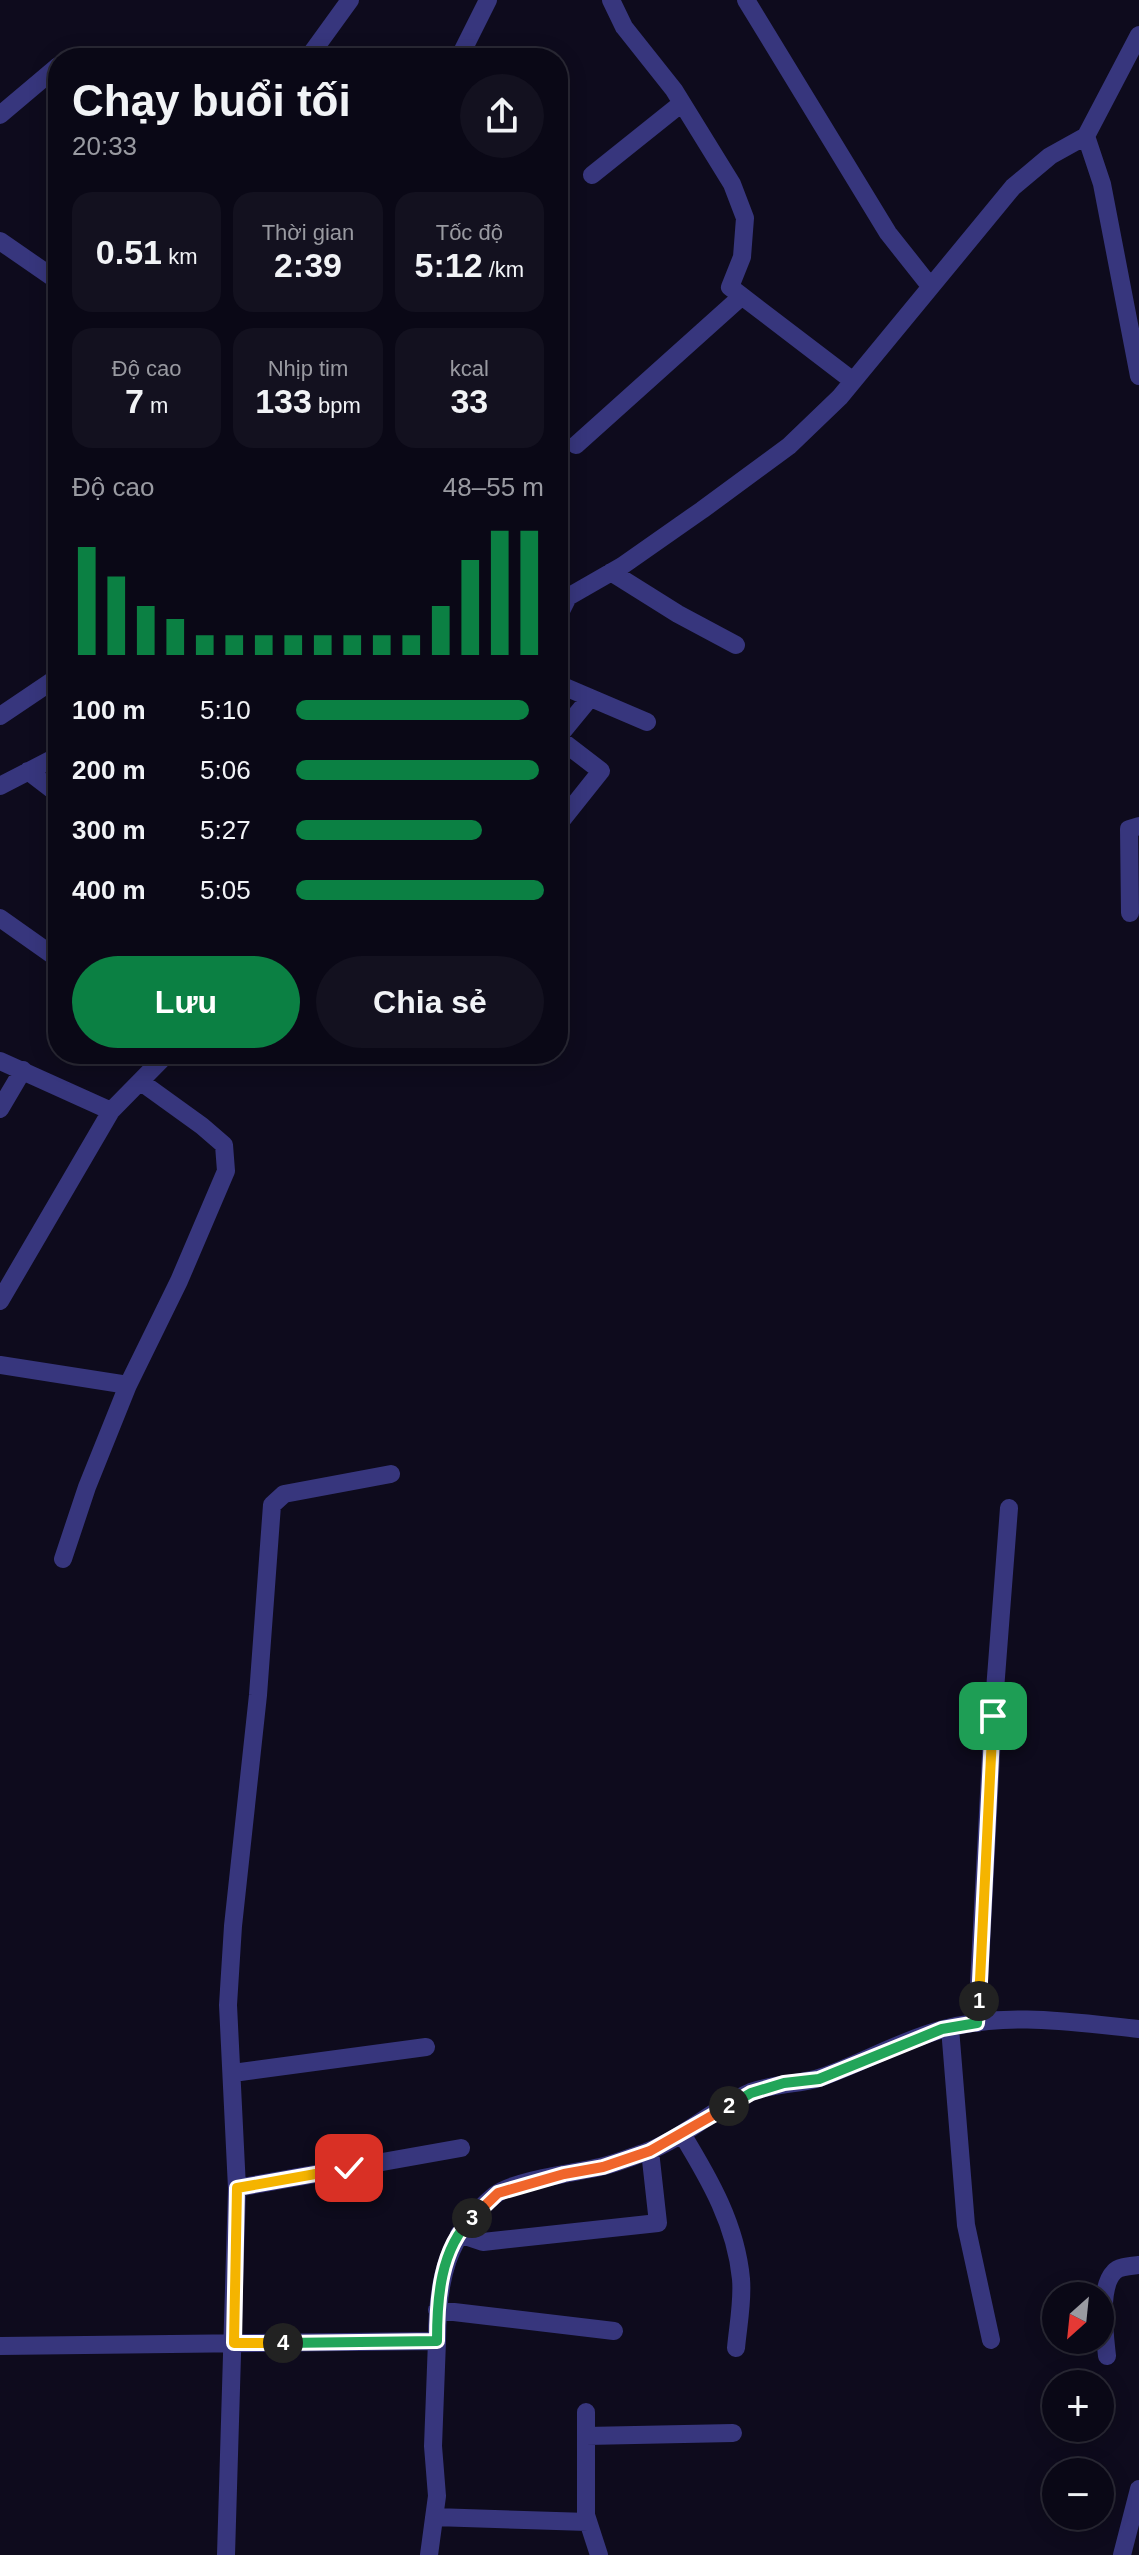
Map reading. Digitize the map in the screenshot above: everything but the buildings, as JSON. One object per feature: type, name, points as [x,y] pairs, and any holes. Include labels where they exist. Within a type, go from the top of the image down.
[{"type":"street","points":[[315,48],[350,0]]},
{"type":"street","points":[[464,48],[488,0]]},
{"type":"street","points":[[611,0],[624,27],[682,103],[732,184],[745,218],[742,257],[730,287],[853,381]]},
{"type":"street","points":[[746,0],[888,233],[930,286]]},
{"type":"street","points":[[568,594],[611,572],[702,510],[789,446],[840,397],[1013,187],[1050,156],[1086,136],[1138,38]]},
{"type":"street","points":[[0,115],[48,74]]},
{"type":"street","points":[[592,175],[682,103]]},
{"type":"street","points":[[1086,136],[1102,184],[1139,376]]},
{"type":"street","points":[[0,241],[48,274]]},
{"type":"street","points":[[576,445],[742,296]]},
{"type":"street","points":[[611,572],[678,614],[736,645]]},
{"type":"street","points":[[0,716],[48,684]]},
{"type":"street","points":[[568,688],[647,722]]},
{"type":"street","points":[[568,725],[590,698]]},
{"type":"street","points":[[568,745],[601,771],[568,812]]},
{"type":"street","points":[[0,786],[48,761]]},
{"type":"street","points":[[28,771],[48,786]]},
{"type":"street","points":[[1130,913],[1129,829],[1139,826]]},
{"type":"street","points":[[0,918],[48,952]]},
{"type":"street","points":[[0,1061],[111,1111]]},
{"type":"street","points":[[0,1301],[111,1111],[158,1064]]},
{"type":"street","points":[[0,1109],[23,1070]]},
{"type":"street","points":[[63,1559],[87,1487],[128,1385],[179,1281],[226,1171],[224,1145],[141,1082]]},
{"type":"street","points":[[0,1365],[128,1385]]},
{"type":"street","points":[[226,2555],[237,2188],[228,2005],[233,1926],[258,1695],[272,1505],[284,1494],[391,1474]]},
{"type":"street","points":[[977,2023],[993,1716],[1009,1508]]},
{"type":"street","points":[[429,2555],[437,2496],[433,2446],[437,2310],[444,2265],[463,2226],[498,2193],[564,2174],[603,2167],[650,2151],[751,2093],[784,2083],[819,2079],[878,2053],[950,2028],[1010,2018],[1139,2029]]},
{"type":"street","points":[[950,2028],[966,2225],[991,2340]]},
{"type":"street","points":[[233,2073],[426,2047]]},
{"type":"street","points":[[682,2134],[707,2174],[730,2228],[741,2281],[736,2348]]},
{"type":"street","points":[[237,2188],[461,2148]]},
{"type":"street","points":[[459,2234],[483,2242],[658,2223],[650,2151]]},
{"type":"street","points":[[1107,2356],[1104,2299],[1111,2278],[1118,2269],[1139,2265]]},
{"type":"street","points":[[437,2310],[614,2331]]},
{"type":"street","points":[[0,2346],[437,2341]]},
{"type":"street","points":[[586,2412],[584,2487],[588,2522],[599,2555]]},
{"type":"street","points":[[586,2436],[733,2433]]},
{"type":"street","points":[[1122,2555],[1136,2514],[1139,2489]]},
{"type":"street","points":[[434,2517],[588,2522]]},
{"type":"route","points":[[349,2168],[237,2188],[234,2343],[437,2341],[437,2310],[444,2265],[463,2226],[498,2193],[564,2174],[603,2167],[650,2151],[751,2093],[784,2083],[819,2079],[942,2029],[977,2023],[993,1716]]}]
